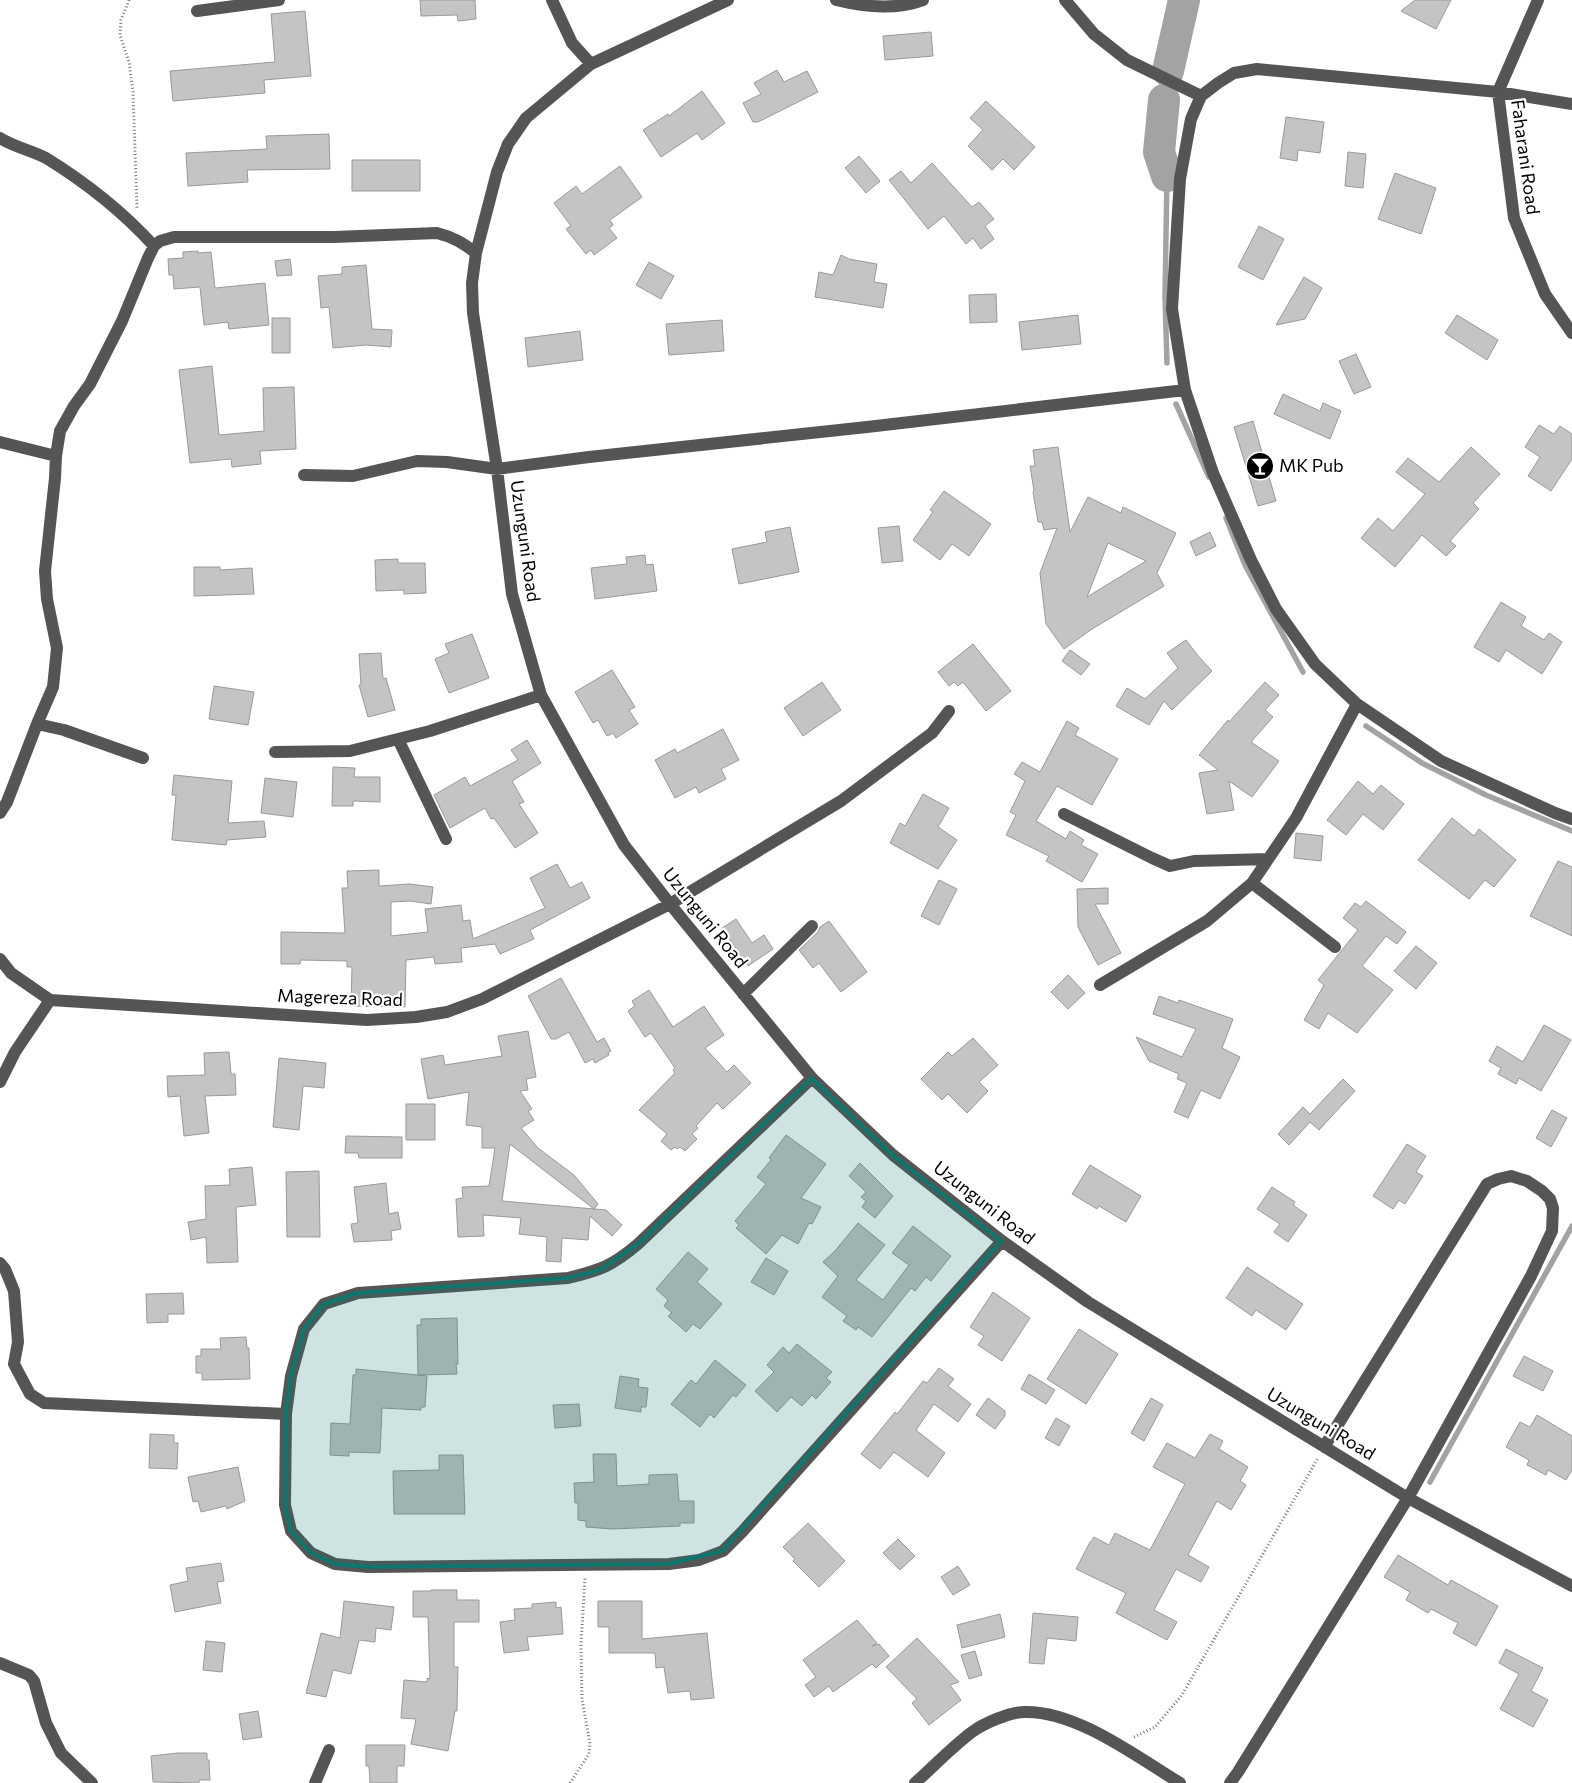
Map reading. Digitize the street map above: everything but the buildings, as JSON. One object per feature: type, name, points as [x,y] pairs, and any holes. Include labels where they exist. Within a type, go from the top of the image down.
[{"type":"street","points":[[197,12],[280,0]]},
{"type":"street","points":[[552,0],[572,43],[591,64]]},
{"type":"street","name":"Uzunguni Road","points":[[728,0],[591,64],[526,118],[508,144],[497,172],[476,253],[472,283],[472,313],[497,469],[512,594],[541,695],[624,844],[670,904],[812,1078],[893,1155],[1002,1241],[1088,1302],[1408,1498],[1572,1586]]},
{"type":"street","points":[[836,0],[855,5],[884,6],[912,4],[923,0]]},
{"type":"street","points":[[1065,0],[1094,34],[1127,60],[1201,96]]},
{"type":"street","points":[[1498,92],[1538,0]]},
{"type":"street","points":[[1572,104],[1498,92],[1257,70],[1234,73],[1218,82],[1201,96],[1192,119],[1180,179],[1172,309],[1185,390],[1213,473],[1251,560],[1276,609],[1315,664],[1357,704],[1441,761],[1572,819]]},
{"type":"street","name":"Faharani Road","points":[[1498,92],[1514,218],[1545,294],[1572,333]]},
{"type":"street","points":[[0,138],[43,157],[72,174],[138,228],[154,246]]},
{"type":"street","points":[[0,813],[7,802],[53,687],[57,648],[47,599],[45,571],[60,431],[74,406],[90,384],[122,321],[154,246],[160,241],[174,237],[334,237],[437,234],[462,241],[476,253]]},
{"type":"street","points":[[304,475],[353,476],[416,461],[446,462],[497,469],[1185,390]]},
{"type":"street","points":[[0,442],[56,456]]},
{"type":"street","points":[[275,752],[350,751],[430,731],[541,695]]},
{"type":"street","points":[[1100,985],[1206,921],[1252,883],[1296,818],[1357,704]]},
{"type":"street","name":"Magereza Road","points":[[50,1000],[368,1020],[416,1017],[447,1012],[482,999],[670,904],[841,801],[932,732],[949,711]]},
{"type":"street","points":[[37,724],[64,730],[143,758]]},
{"type":"street","points":[[398,739],[446,839]]},
{"type":"street","points":[[1064,814],[1170,866],[1194,861],[1268,859]]},
{"type":"street","points":[[1252,883],[1335,947]]},
{"type":"street","points":[[743,994],[812,926]]},
{"type":"street","points":[[0,959],[12,973],[50,1000],[15,1052],[0,1082]]},
{"type":"street","points":[[812,1078],[638,1244],[620,1260],[600,1270],[568,1278],[358,1293],[324,1304],[304,1329],[291,1376],[286,1414],[285,1506],[291,1531],[311,1553],[334,1564],[368,1567],[669,1564],[699,1560],[723,1550],[742,1532],[1002,1241]]},
{"type":"street","points":[[1230,1783],[1408,1498],[1526,1284],[1552,1231],[1553,1208],[1550,1199],[1542,1191],[1527,1181],[1511,1176],[1498,1178],[1487,1184],[1324,1447]]},
{"type":"street","points":[[0,1263],[5,1269],[14,1291],[18,1342],[14,1364],[30,1394],[44,1403],[286,1414]]},
{"type":"street","points":[[0,1662],[29,1675],[34,1681],[46,1723],[61,1752],[92,1783]]},
{"type":"street","points":[[915,1783],[973,1732],[997,1719],[1024,1712],[1050,1714],[1072,1720],[1118,1745],[1180,1783]]},
{"type":"street","points":[[315,1783],[329,1750]]},
{"type":"path","points":[[129,0],[120,20],[120,35],[129,62],[133,92],[138,228]]},
{"type":"path","points":[[1118,1745],[1155,1727],[1182,1695],[1324,1447]]},
{"type":"path","points":[[570,1783],[589,1754],[590,1744],[582,1699],[581,1644],[585,1565]]},
{"type":"highlighted area","points":[[812,1078],[893,1155],[1002,1241],[723,1551],[669,1564],[368,1567],[335,1564],[311,1553],[291,1531],[285,1505],[286,1414],[291,1376],[304,1329],[324,1304],[358,1293],[568,1278],[600,1270],[638,1244]]},
{"type":"waterway","points":[[1168,71],[1184,0]]},
{"type":"waterway","points":[[1164,100],[1159,152],[1167,176]]},
{"type":"waterway","points":[[1167,176],[1165,297],[1167,363]]},
{"type":"waterway","points":[[1176,404],[1209,477]]},
{"type":"waterway","points":[[1226,518],[1245,565],[1303,672]]},
{"type":"waterway","points":[[1366,726],[1422,763],[1486,795],[1572,831]]},
{"type":"waterway","points":[[1430,1482],[1572,1226]]},
{"type":"place","name":"MK Pub","points":[[1260,466]]}]
